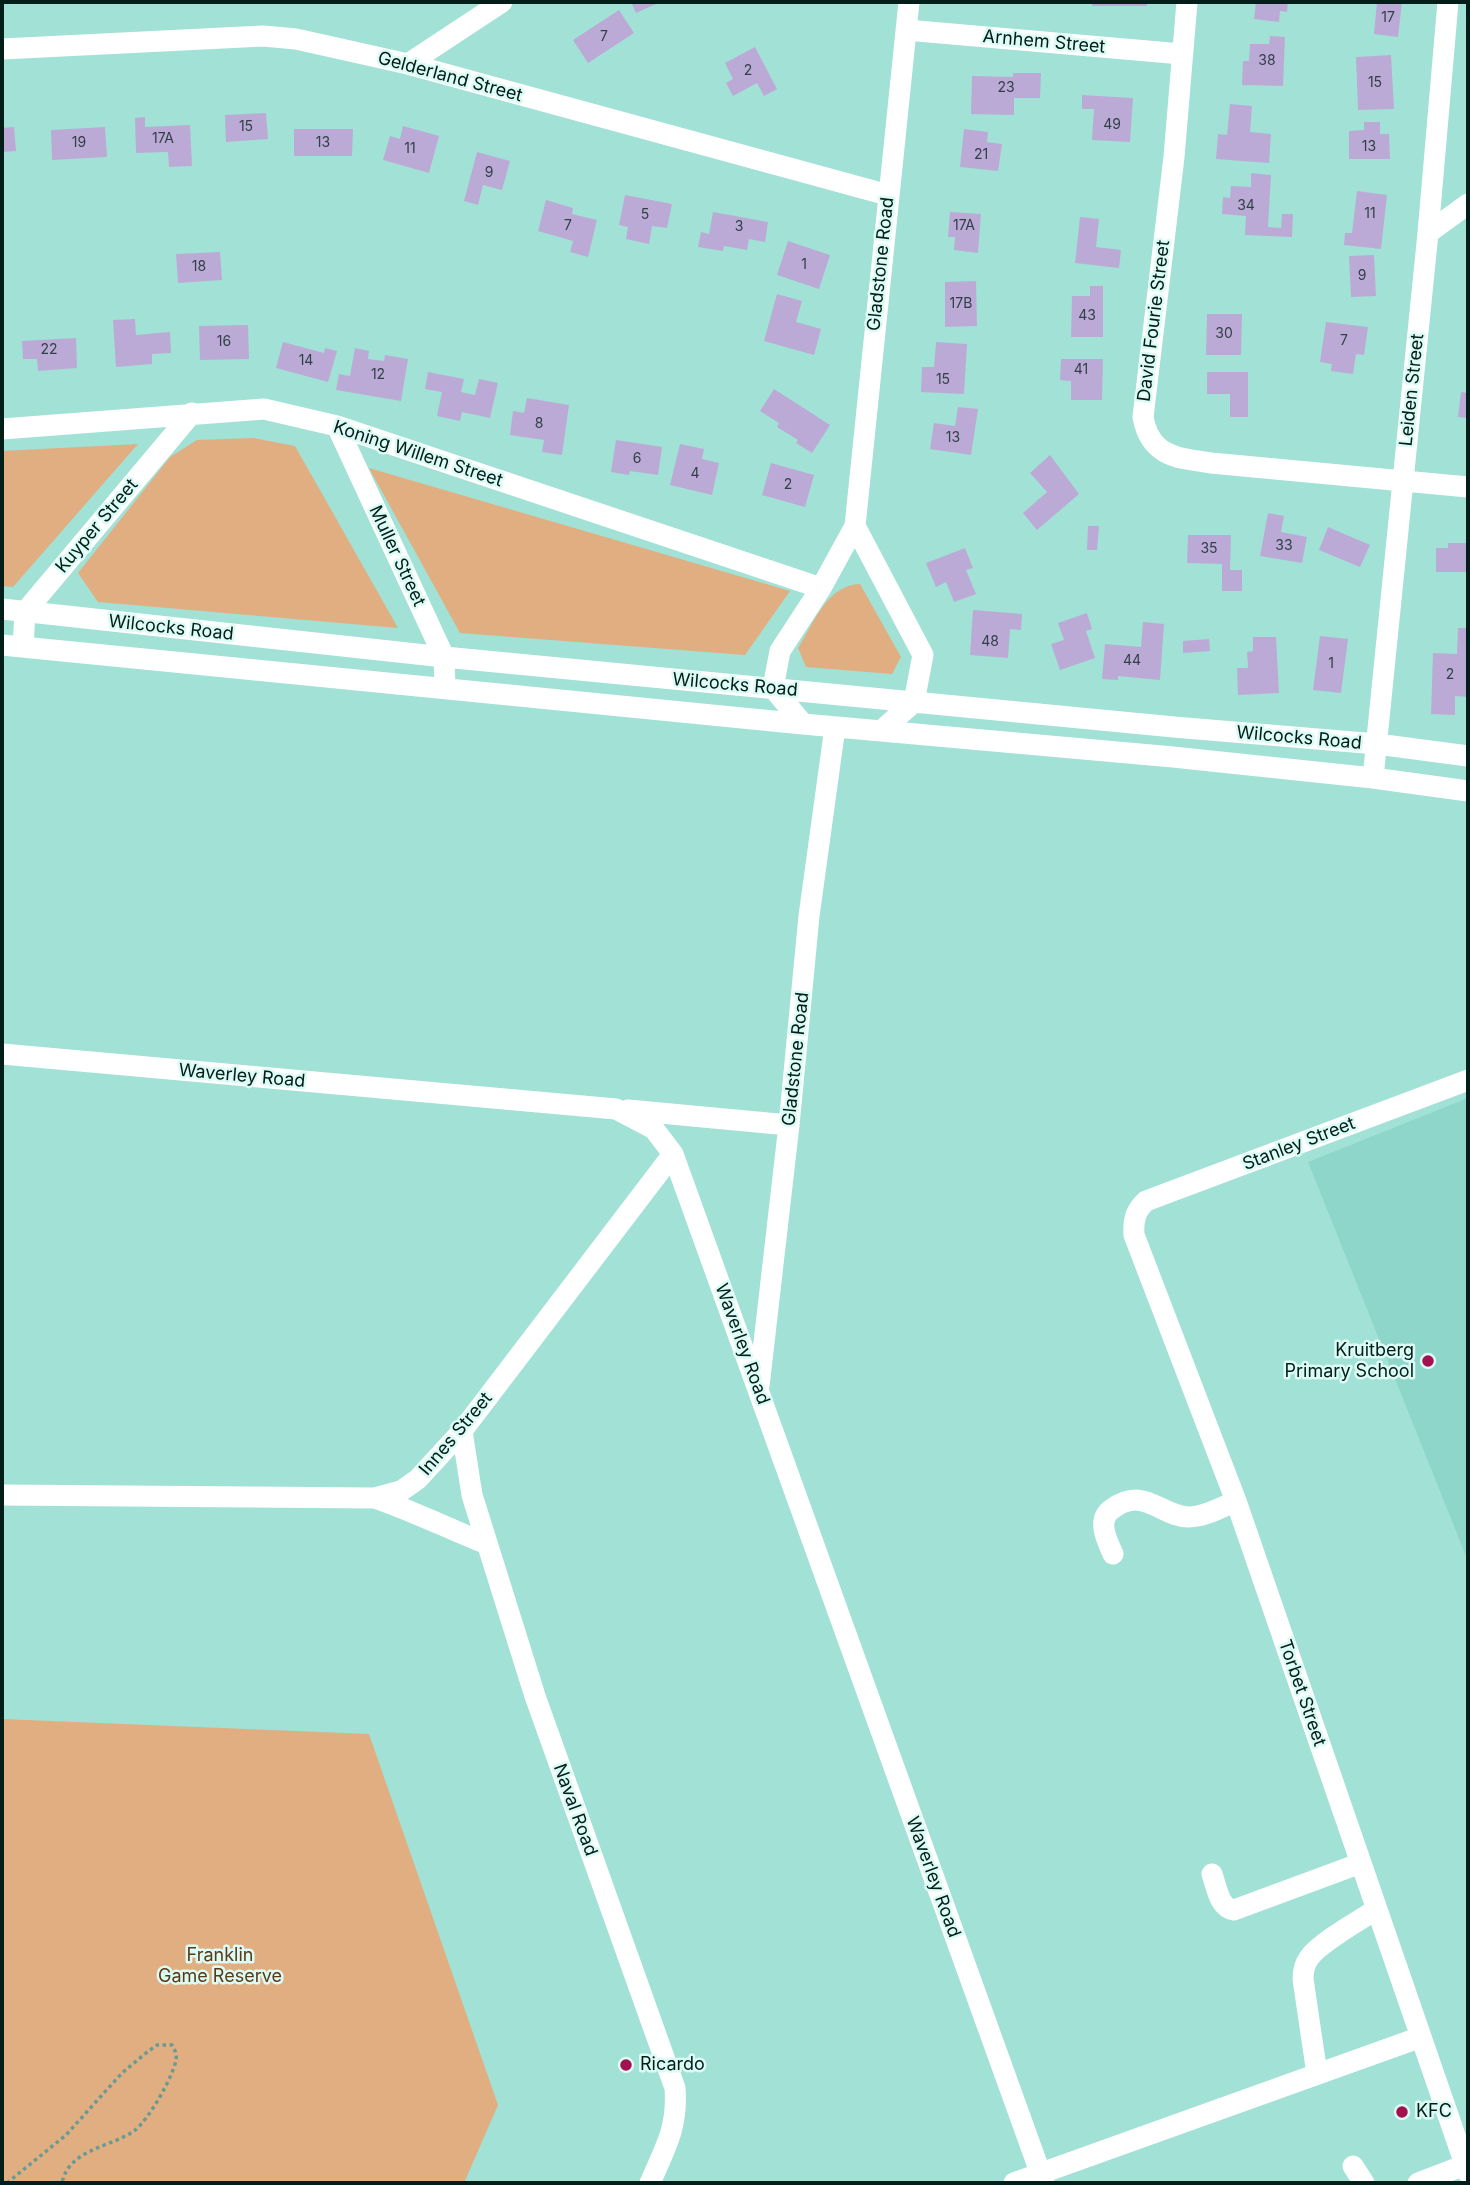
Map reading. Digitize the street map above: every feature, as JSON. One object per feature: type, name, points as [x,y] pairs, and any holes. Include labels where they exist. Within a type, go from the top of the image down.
[{"type":"street","points":[[408,64],[502,2]]},
{"type":"street","name":"Gladstone Road","points":[[773,688],[780,651],[821,588],[855,526],[909,2]]},
{"type":"street","name":"David Fourie Street","points":[[1187,2],[1174,157],[1143,417],[1153,445],[1182,459],[1468,487]]},
{"type":"street","name":"Leiden Street","points":[[1373,778],[1428,233],[1448,2]]},
{"type":"street","name":"Arnhem Street","points":[[906,30],[1182,54]]},
{"type":"street","name":"Gelderland Street","points":[[2,49],[263,36],[296,39],[408,64],[888,195]]},
{"type":"street","points":[[1428,233],[1468,204]]},
{"type":"street","name":"Koning Willem Street","points":[[2,429],[264,409],[337,426],[821,588]]},
{"type":"street","name":"Kuyper Street","points":[[25,612],[192,413]]},
{"type":"street","name":"Muller Street","points":[[337,426],[444,657],[444,688]]},
{"type":"street","points":[[855,526],[923,655],[914,702],[881,731]]},
{"type":"street","name":"Wilcocks Road","points":[[2,610],[444,657],[1377,744],[1468,756]]},
{"type":"street","points":[[12,646],[25,612]]},
{"type":"street","name":"Wilcocks Road","points":[[12,646],[803,724],[1173,757],[1468,791]]},
{"type":"street","points":[[773,688],[803,724]]},
{"type":"street","name":"Gladstone Road","points":[[759,1391],[810,916],[835,727]]},
{"type":"street","points":[[1173,757],[1174,727]]},
{"type":"street","name":"Waverley Road","points":[[2,1054],[616,1109],[654,1129],[673,1154],[1042,2178]]},
{"type":"street","name":"Stanley Street","points":[[1135,1215],[1146,1201],[1468,1080]]},
{"type":"street","points":[[616,1109],[789,1125]]},
{"type":"street","name":"Innes Street","points":[[2,1494],[374,1498],[401,1490],[418,1479],[462,1431],[673,1154]]},
{"type":"street","name":"Torbet Street","points":[[1135,1215],[1134,1236],[1236,1501],[1467,2169]]},
{"type":"street","name":"Naval Road","points":[[462,1431],[472,1495],[535,1696],[675,2088],[677,2110],[673,2130],[650,2183]]},
{"type":"street","points":[[374,1498],[419,1513],[487,1544]]},
{"type":"street","points":[[1113,1554],[1104,1534],[1104,1521],[1107,1512],[1116,1506],[1131,1500],[1143,1501],[1175,1515],[1189,1517],[1236,1501]]},
{"type":"street","points":[[1212,1874],[1223,1904],[1227,1909],[1234,1910],[1361,1863]]},
{"type":"street","points":[[1317,2074],[1303,1979],[1304,1969],[1310,1956],[1316,1951],[1377,1909]]},
{"type":"street","points":[[1014,2183],[1042,2178],[1421,2036]]},
{"type":"street","points":[[1418,2183],[1467,2169]]},
{"type":"path","points":[[7,2183],[66,2135],[122,2073],[157,2045],[172,2045],[177,2058],[173,2071],[148,2116],[137,2129],[79,2156],[70,2163],[62,2183]]},
{"type":"shaded area","name":"Kruitberg Primary School","points":[[1468,1098],[1468,1561],[1308,1162]]},
{"type":"green space","points":[[253,438],[295,446],[398,628],[98,602],[78,573],[170,457],[197,440]]},
{"type":"green space","points":[[138,444],[13,587],[2,586],[2,451]]},
{"type":"green space","points":[[369,468],[790,591],[745,655],[460,633]]},
{"type":"green space","points":[[860,584],[901,657],[892,674],[806,667],[798,648],[816,617],[830,598],[839,591]]},
{"type":"green space","name":"Franklin Game Reserve","points":[[2,1719],[369,1734],[498,2105],[464,2183],[2,2183]]},
{"type":"building","points":[[631,2],[655,2],[656,4],[636,13]]},
{"type":"building","points":[[1092,2],[1147,2],[1147,6],[1092,6]]},
{"type":"building","points":[[1256,2],[1288,2],[1287,12],[1280,11],[1279,22],[1254,19]]},
{"type":"building","points":[[1377,2],[1402,2],[1398,37],[1374,34]]},
{"type":"building","points":[[619,10],[634,33],[588,63],[573,40]]},
{"type":"building","points":[[1270,36],[1285,37],[1283,86],[1242,85],[1243,61],[1249,61],[1250,44],[1269,44]]},
{"type":"building","points":[[755,47],[777,89],[764,96],[757,83],[733,96],[726,83],[733,79],[725,63]]},
{"type":"building","points":[[1391,55],[1394,109],[1358,110],[1356,57]]},
{"type":"building","points":[[1013,73],[1041,73],[1040,98],[1014,98],[1014,115],[971,114],[972,76],[1013,77]]},
{"type":"building","points":[[1082,95],[1133,98],[1130,142],[1092,140],[1094,109],[1082,109]]},
{"type":"building","points":[[1230,104],[1252,106],[1250,132],[1271,134],[1269,163],[1216,159],[1218,134],[1227,135]]},
{"type":"building","points":[[266,113],[268,139],[226,142],[225,115]]},
{"type":"building","points":[[145,117],[145,127],[190,125],[192,166],[169,167],[168,152],[136,153],[135,118]]},
{"type":"building","points":[[1364,122],[1380,122],[1380,134],[1389,134],[1390,159],[1349,159],[1349,131],[1364,130]]},
{"type":"building","points":[[403,126],[439,136],[429,173],[383,160],[390,136],[400,139]]},
{"type":"building","points":[[14,127],[16,151],[2,152],[2,128]]},
{"type":"building","points":[[105,127],[107,157],[52,160],[51,130]]},
{"type":"building","points":[[294,129],[353,129],[352,156],[294,156]]},
{"type":"building","points":[[964,129],[988,132],[987,142],[1002,144],[998,171],[960,167]]},
{"type":"building","points":[[477,152],[510,161],[502,190],[483,185],[478,205],[464,201]]},
{"type":"building","points":[[1251,173],[1271,175],[1268,227],[1281,228],[1282,214],[1293,214],[1292,237],[1245,235],[1246,216],[1222,214],[1223,197],[1230,198],[1231,186],[1251,187]]},
{"type":"building","points":[[1357,191],[1387,195],[1381,249],[1344,245],[1345,233],[1352,233]]},
{"type":"building","points":[[625,195],[672,204],[667,228],[652,226],[649,244],[626,239],[628,227],[619,225]]},
{"type":"building","points":[[546,200],[573,208],[572,214],[597,220],[588,257],[570,252],[573,241],[538,231]]},
{"type":"building","points":[[713,212],[768,222],[765,242],[749,239],[747,250],[724,246],[723,251],[698,247],[701,232],[709,234]]},
{"type":"building","points":[[950,212],[981,214],[978,253],[954,250],[955,237],[948,237]]},
{"type":"building","points":[[1080,217],[1099,219],[1096,247],[1121,250],[1119,268],[1075,263]]},
{"type":"building","points":[[788,241],[830,255],[819,289],[777,275]]},
{"type":"building","points":[[220,252],[222,280],[178,283],[176,254]]},
{"type":"building","points":[[1374,255],[1376,296],[1351,297],[1349,256]]},
{"type":"building","points":[[976,281],[977,326],[945,327],[945,282]]},
{"type":"building","points":[[1090,286],[1103,286],[1103,337],[1071,337],[1072,296],[1090,296]]},
{"type":"building","points":[[777,294],[802,301],[796,322],[821,329],[814,355],[764,341]]},
{"type":"building","points":[[1207,314],[1242,314],[1241,355],[1206,355]]},
{"type":"building","points":[[135,319],[136,335],[170,332],[171,353],[152,354],[152,364],[116,367],[113,320]]},
{"type":"building","points":[[1326,322],[1368,327],[1364,355],[1356,354],[1353,374],[1331,371],[1332,364],[1320,362]]},
{"type":"building","points":[[248,325],[249,359],[200,360],[199,326]]},
{"type":"building","points":[[76,338],[77,368],[38,371],[37,359],[23,359],[22,341]]},
{"type":"building","points":[[283,342],[324,353],[325,348],[337,351],[328,382],[276,368]]},
{"type":"building","points":[[936,342],[967,344],[964,394],[921,392],[922,367],[934,367]]},
{"type":"building","points":[[355,348],[369,351],[368,359],[384,361],[385,355],[408,359],[401,401],[336,390],[339,374],[350,376]]},
{"type":"building","points":[[1061,359],[1103,359],[1102,400],[1071,400],[1071,381],[1060,380]]},
{"type":"building","points":[[428,372],[464,379],[461,392],[475,395],[479,379],[498,383],[490,418],[462,412],[460,421],[437,416],[442,392],[425,389]]},
{"type":"building","points":[[1207,372],[1248,372],[1248,417],[1230,417],[1230,394],[1207,394]]},
{"type":"building","points":[[774,389],[830,425],[812,453],[777,427],[779,423],[760,411]]},
{"type":"building","points":[[1461,392],[1468,393],[1468,418],[1458,417]]},
{"type":"building","points":[[527,398],[569,405],[562,455],[542,452],[544,440],[510,435],[513,411],[524,413]]},
{"type":"building","points":[[958,407],[978,409],[971,455],[930,449],[934,423],[955,426]]},
{"type":"building","points":[[616,440],[662,447],[658,475],[630,471],[629,475],[611,472]]},
{"type":"building","points":[[680,444],[704,449],[702,459],[719,463],[712,495],[670,485]]},
{"type":"building","points":[[1050,455],[1079,494],[1037,530],[1023,513],[1047,492],[1030,473]]},
{"type":"building","points":[[771,463],[814,475],[805,507],[762,495]]},
{"type":"building","points":[[1268,513],[1284,516],[1281,532],[1307,537],[1302,563],[1260,556]]},
{"type":"building","points":[[1088,526],[1099,526],[1097,550],[1087,550]]},
{"type":"building","points":[[1328,527],[1370,545],[1360,567],[1319,550]]},
{"type":"building","points":[[1188,535],[1231,535],[1230,570],[1242,570],[1242,591],[1222,591],[1222,564],[1187,563]]},
{"type":"building","points":[[1448,543],[1468,543],[1468,572],[1436,572],[1436,548],[1448,548]]},
{"type":"building","points":[[965,548],[973,568],[966,570],[976,594],[954,602],[946,582],[936,587],[926,563]]},
{"type":"building","points":[[973,610],[1022,614],[1021,630],[1010,629],[1008,658],[970,655]]},
{"type":"building","points":[[1087,613],[1092,629],[1086,631],[1095,658],[1060,670],[1051,644],[1064,640],[1058,623]]},
{"type":"building","points":[[1143,622],[1164,624],[1160,680],[1118,676],[1118,680],[1102,679],[1105,644],[1141,647]]},
{"type":"building","points":[[1458,628],[1468,628],[1468,697],[1455,696],[1455,715],[1431,714],[1433,653],[1457,654]]},
{"type":"building","points":[[1320,636],[1348,639],[1341,693],[1313,690]]},
{"type":"building","points":[[1253,637],[1276,637],[1279,693],[1238,695],[1237,668],[1248,668],[1247,652],[1253,651]]},
{"type":"building","points":[[1209,639],[1210,651],[1183,653],[1183,641]]},
{"type":"place","name":"Kruitberg Primary School","points":[[1428,1361]]},
{"type":"place","name":"Ricardo","points":[[626,2065]]},
{"type":"place","name":"KFC","points":[[1402,2112]]}]
